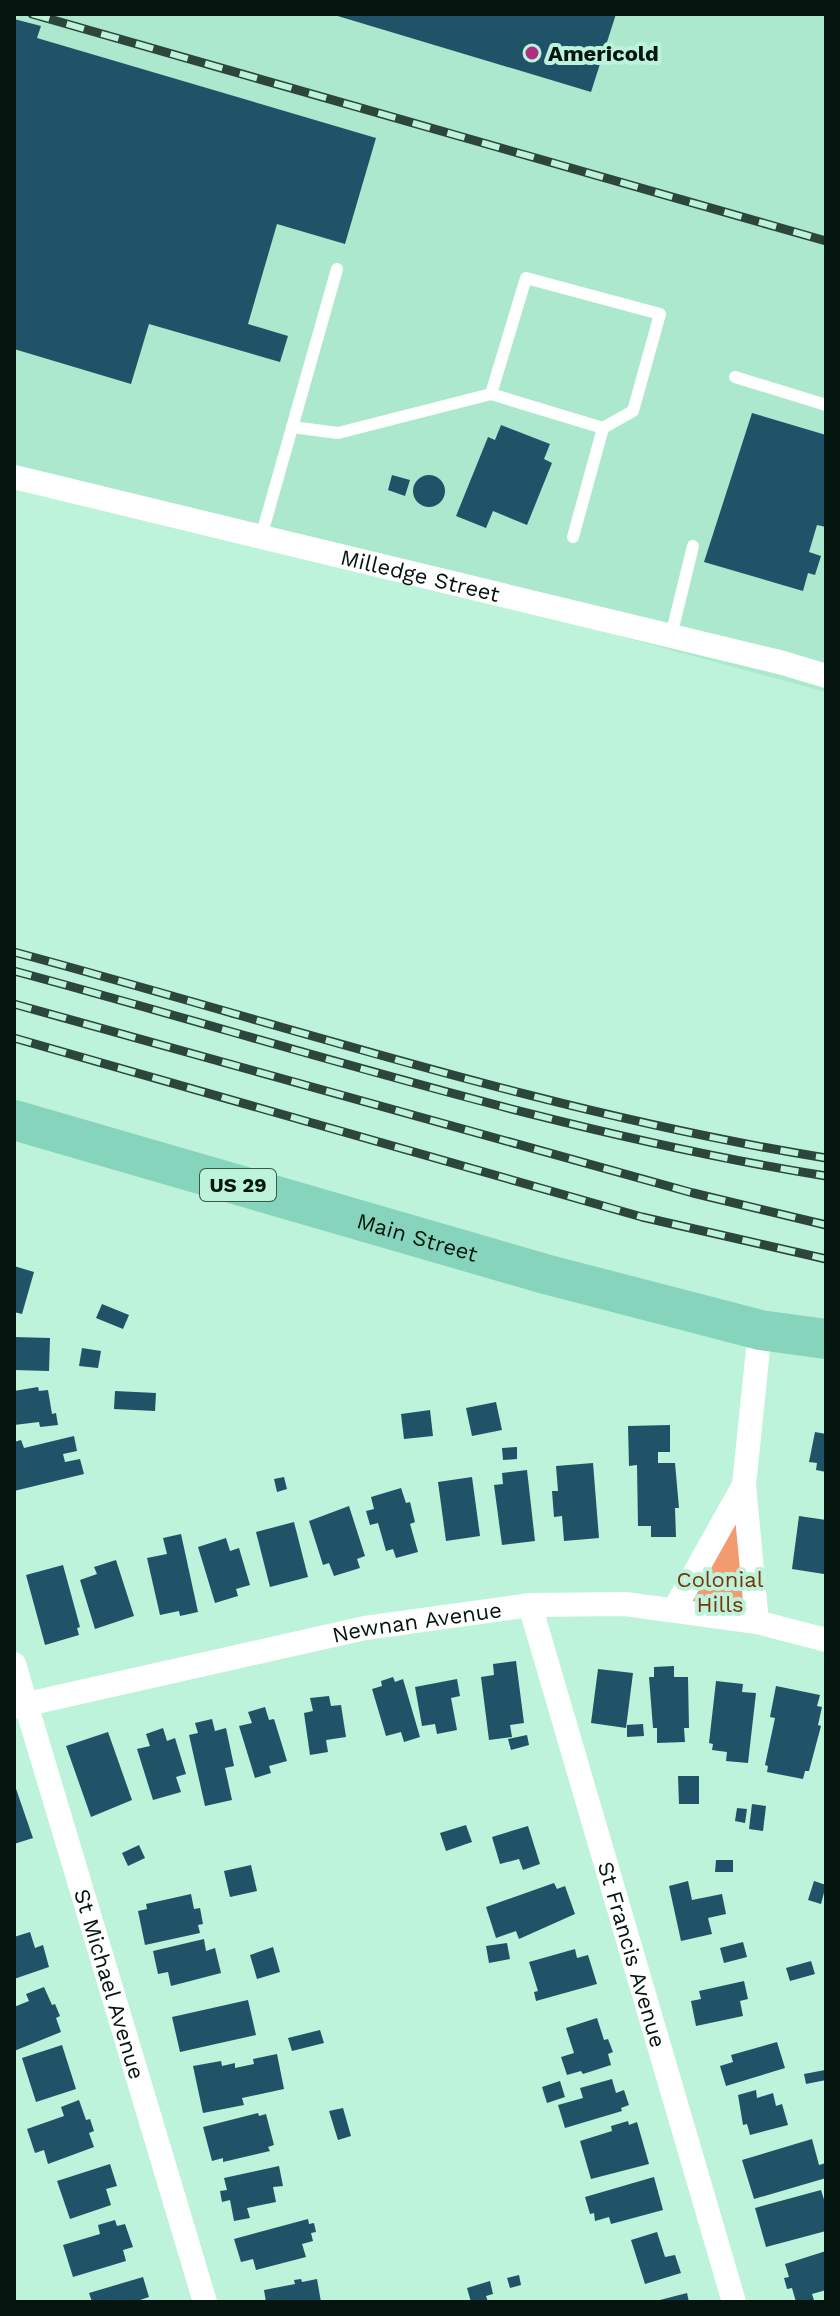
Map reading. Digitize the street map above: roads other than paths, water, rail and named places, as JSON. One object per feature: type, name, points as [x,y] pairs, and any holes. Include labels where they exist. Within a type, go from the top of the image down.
[{"type":"main road","name":"Main Street","points":[[14,1120],[545,1274],[760,1330],[826,1339]]},
{"type":"street","name":"Milledge Street","points":[[14,477],[826,676]]},
{"type":"street","points":[[757,1622],[744,1485],[760,1330]]},
{"type":"street","points":[[674,1610],[744,1485]]},
{"type":"street","name":"Newnan Avenue","points":[[20,1706],[365,1628],[530,1605],[625,1604],[757,1622],[826,1640]]},
{"type":"street","name":"St Francis Avenue","points":[[530,1605],[734,2302]]},
{"type":"street","name":"St Michael Avenue","points":[[14,1664],[20,1706],[205,2302]]},
{"type":"lane","points":[[261,537],[337,269]]},
{"type":"lane","points":[[491,394],[526,278],[660,314],[633,411],[603,428],[573,537]]},
{"type":"lane","points":[[735,377],[826,405]]},
{"type":"lane","points":[[292,427],[338,433],[491,394],[603,428]]},
{"type":"lane","points":[[671,636],[693,546]]},
{"type":"railway","points":[[32,14],[826,241]]},
{"type":"railway","points":[[14,952],[519,1092],[723,1139],[826,1158]]},
{"type":"railway","points":[[14,971],[519,1111],[723,1158],[826,1176]]},
{"type":"railway","points":[[14,1004],[693,1193],[826,1225]]},
{"type":"railway","points":[[14,1038],[642,1217],[826,1259]]},
{"type":"place","name":"Americold","points":[[532,53]]},
{"type":"park label","name":"Colonial Hills","points":[[720,1592]]}]
